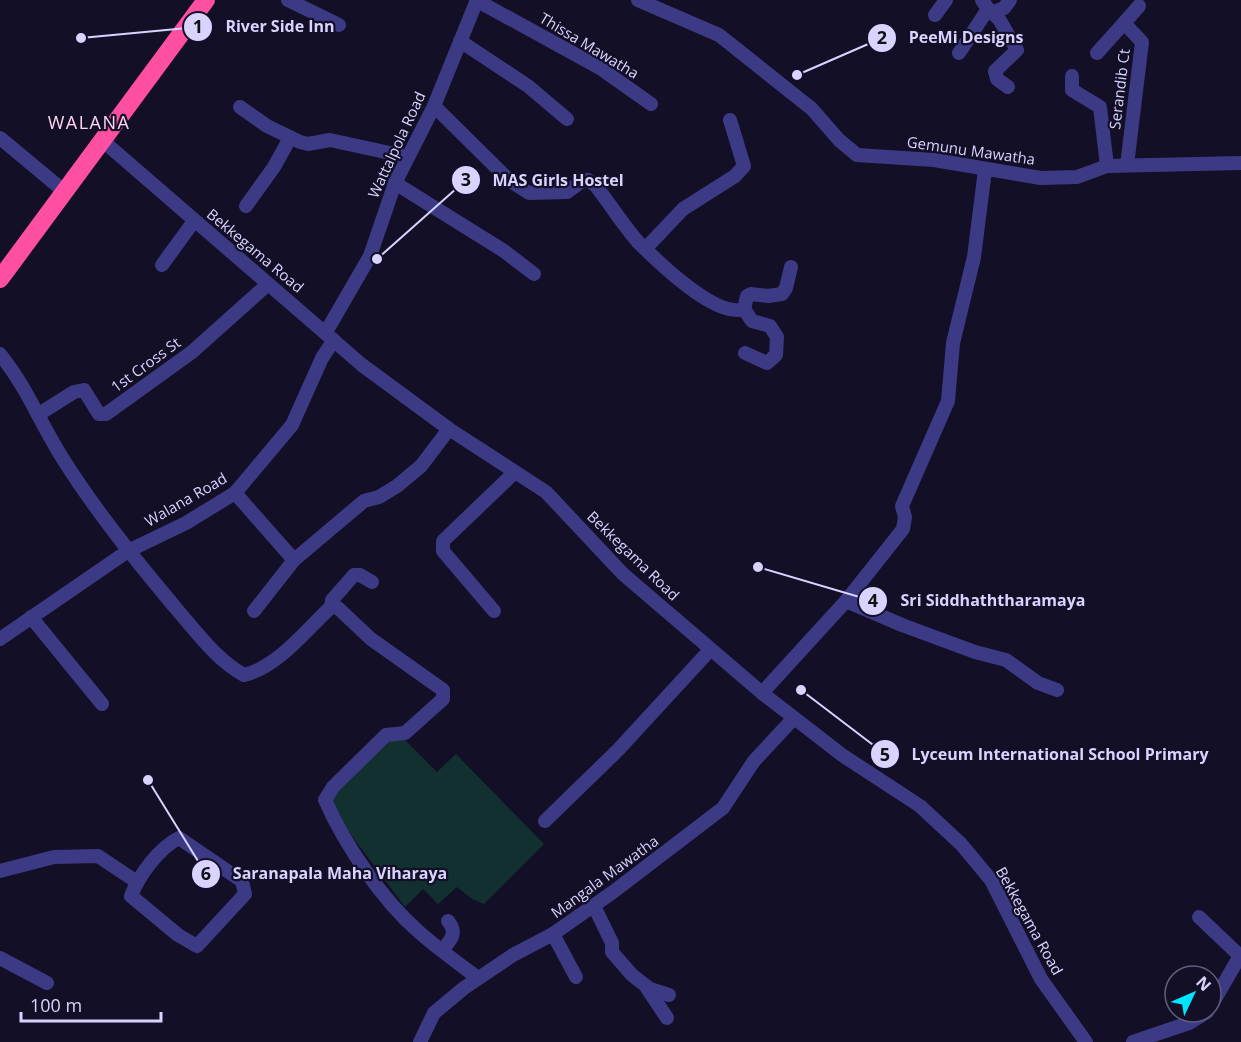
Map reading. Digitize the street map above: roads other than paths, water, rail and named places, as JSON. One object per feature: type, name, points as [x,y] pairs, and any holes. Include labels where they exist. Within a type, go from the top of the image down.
[{"type":"highway","points":[[1,275],[206,0]]},
{"type":"street","points":[[288,0],[339,25]]},
{"type":"street","name":"Wattalpola Road","points":[[330,336],[370,256],[395,183],[434,106],[477,0]]},
{"type":"street","name":"Thissa Mawatha","points":[[477,0],[600,68],[651,104]]},
{"type":"street","name":"Gemunu Mawatha","points":[[638,0],[719,35],[812,109],[839,140],[858,155],[934,160],[985,171],[1041,178],[1077,177],[1107,166],[1241,163]]},
{"type":"street","points":[[935,15],[946,0]]},
{"type":"street","points":[[985,5],[994,12],[1004,8],[1010,0]]},
{"type":"street","points":[[959,53],[985,5]]},
{"type":"street","points":[[985,5],[999,19],[1017,50],[995,71],[997,79],[1008,87]]},
{"type":"street","name":"Serandib Ct","points":[[1096,53],[1139,6]]},
{"type":"street","name":"Serandib Ct","points":[[1124,23],[1142,42],[1127,165]]},
{"type":"street","points":[[460,41],[528,86],[567,119]]},
{"type":"street","points":[[1072,76],[1072,90],[1100,107],[1107,166]]},
{"type":"street","points":[[434,106],[508,180],[529,193],[567,192],[582,181],[588,180],[596,186],[646,248],[705,301],[738,311],[744,309]]},
{"type":"street","points":[[240,108],[290,138],[308,144],[330,140],[357,144],[408,157]]},
{"type":"street","points":[[646,248],[683,209],[735,176],[744,166],[730,120]]},
{"type":"street","points":[[0,138],[65,192]]},
{"type":"street","points":[[246,206],[274,167],[290,138]]},
{"type":"street","name":"Bekkegama Road","points":[[103,141],[362,364],[449,429],[546,492],[623,574],[762,693],[842,754],[920,806],[961,844],[991,880],[1041,979],[1086,1042]]},
{"type":"street","points":[[762,693],[846,601],[903,529],[905,517],[902,506],[948,401],[953,343],[974,257],[985,171]]},
{"type":"street","points":[[395,183],[504,251],[534,274]]},
{"type":"street","points":[[162,265],[194,221]]},
{"type":"street","points":[[745,353],[767,363],[776,355],[777,337],[770,326],[752,321],[744,309],[747,296],[751,294],[768,296],[782,294],[786,288],[791,267]]},
{"type":"street","name":"1st Cross St","points":[[39,414],[74,392],[84,390],[99,414],[106,414],[192,352],[268,284]]},
{"type":"street","name":"Walana Road","points":[[0,639],[128,551],[186,523],[235,493],[292,425],[330,336]]},
{"type":"street","points":[[0,354],[20,379],[63,458],[128,551],[202,638],[232,669],[244,675],[257,672],[277,657],[331,607],[332,600],[354,575],[360,575],[372,582]]},
{"type":"street","points":[[254,611],[294,560],[364,501],[379,497],[397,486],[421,466],[449,429]]},
{"type":"street","points":[[494,611],[444,551],[443,541],[515,472]]},
{"type":"street","points":[[235,493],[294,560]]},
{"type":"street","points":[[846,601],[975,652],[1006,660],[1041,685],[1057,690]]},
{"type":"street","points":[[331,607],[338,608],[371,639],[443,690],[444,699],[405,733],[386,735],[333,787],[326,800],[362,864],[401,914],[478,978]]},
{"type":"street","points":[[32,617],[102,704]]},
{"type":"street","points":[[545,821],[618,750],[710,650]]},
{"type":"street","name":"Mangala Mawatha","points":[[420,1042],[434,1013],[478,978],[553,934],[594,906],[723,808],[754,761],[794,718]]},
{"type":"street","points":[[179,838],[242,881],[245,894],[196,946],[178,935],[131,896],[137,882],[170,843],[179,838]]},
{"type":"street","points":[[0,871],[54,857],[98,856],[137,882]]},
{"type":"street","points":[[594,906],[612,942],[612,952],[647,988],[667,1018]]},
{"type":"street","points":[[1199,917],[1240,955],[1223,985]]},
{"type":"street","points":[[442,950],[453,936],[453,927],[448,921]]},
{"type":"street","points":[[553,934],[576,977]]},
{"type":"street","points":[[0,958],[47,983]]},
{"type":"street","points":[[647,988],[669,995]]},
{"type":"street","points":[[1133,1042],[1185,1024]]},
{"type":"place","name":"River Side Inn","points":[[81,38]]},
{"type":"place","name":"PeeMi Designs","points":[[797,75]]},
{"type":"place","name":"MAS Girls Hostel","points":[[377,259]]},
{"type":"place","name":"Sri Siddhaththaramaya","points":[[758,567]]},
{"type":"place","name":"Lyceum International School Primary","points":[[801,690]]},
{"type":"place","name":"Saranapala Maha Viharaya","points":[[148,780]]},
{"type":"district","name":"WALANA","points":[[89,123]]}]
